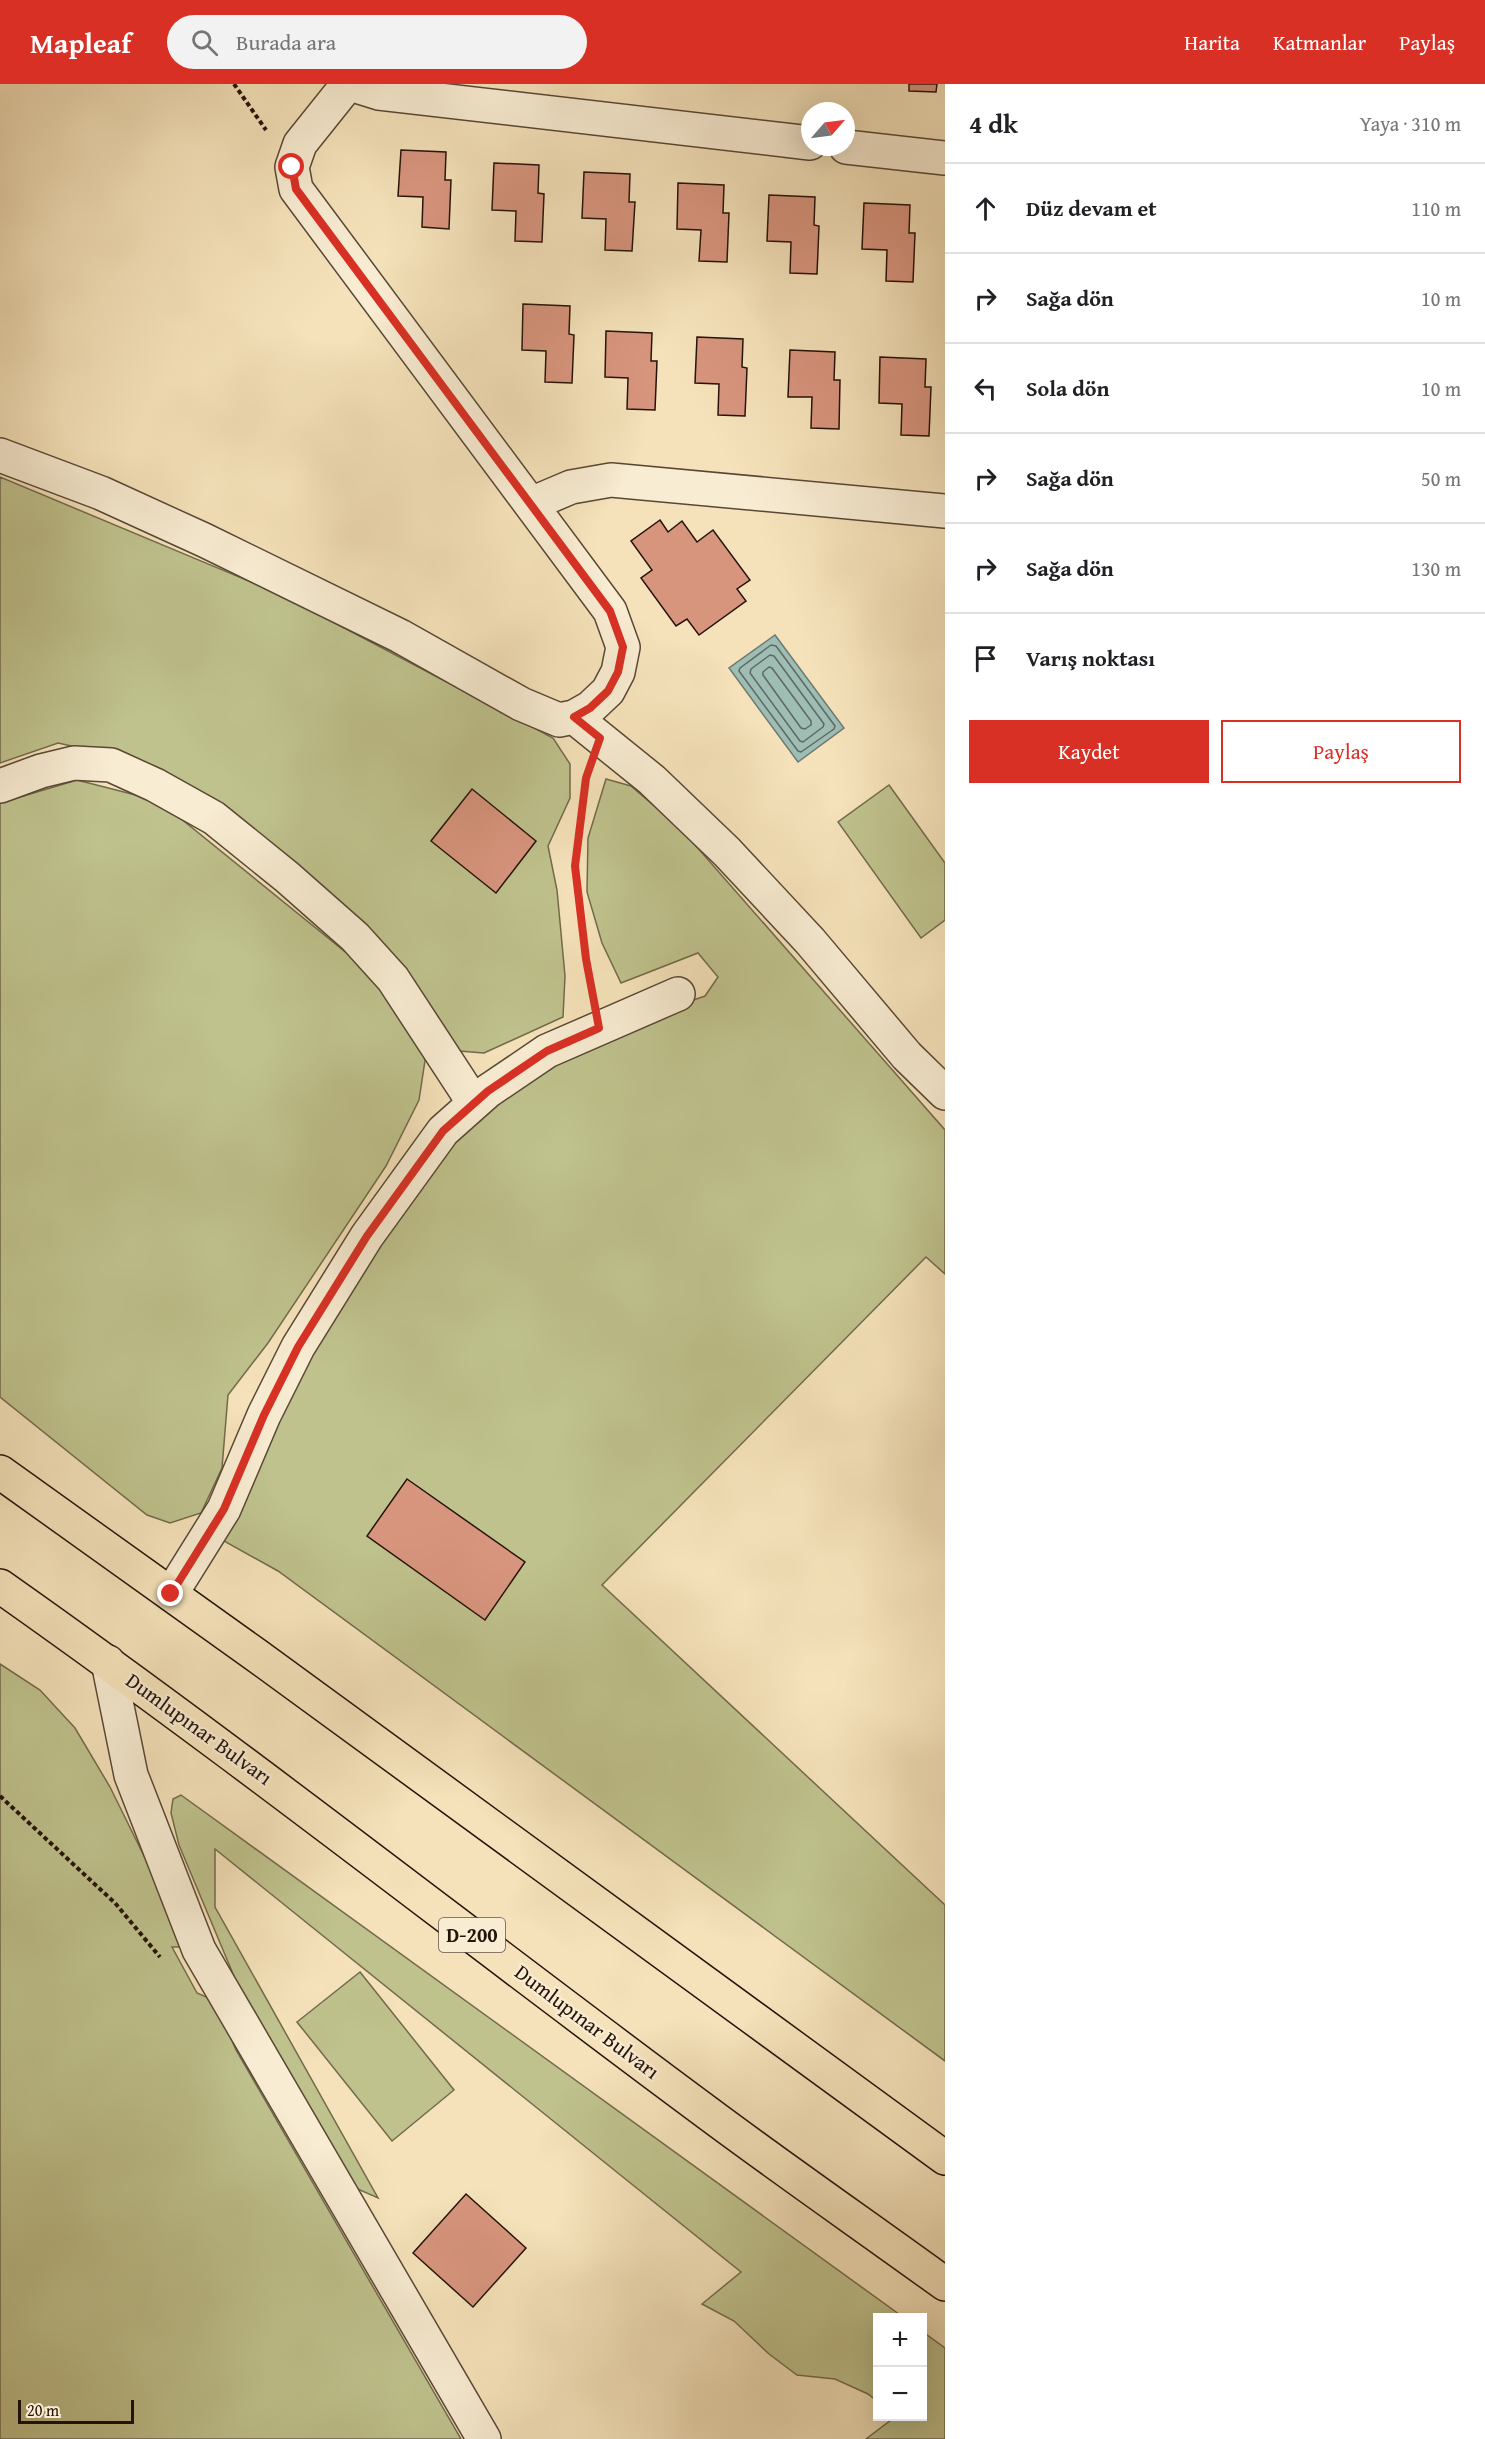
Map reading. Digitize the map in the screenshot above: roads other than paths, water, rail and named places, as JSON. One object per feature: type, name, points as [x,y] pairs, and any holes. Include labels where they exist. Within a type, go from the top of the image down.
[{"type":"highway","points":[[0,1472],[945,2158]]},
{"type":"highway","name":"Dumlupınar Bulvarı","points":[[0,1586],[108,1662],[278,1788],[706,2112],[945,2284]]},
{"type":"street","points":[[0,455],[101,493],[204,540],[400,636],[521,705],[559,720],[574,717],[590,708],[608,691],[618,672],[623,647],[610,611],[296,189],[292,167],[300,144],[349,84],[379,93],[801,142]]},
{"type":"street","points":[[855,148],[945,158]]},
{"type":"street","points":[[531,504],[571,487],[611,480],[945,511]]},
{"type":"street","points":[[574,717],[652,780],[727,852],[810,941],[908,1056],[945,1093]]},
{"type":"street","points":[[0,786],[41,771],[74,763],[111,765],[155,785],[214,819],[355,937],[393,979],[474,1103]]},
{"type":"street","points":[[171,1594],[224,1509],[264,1415],[298,1347],[367,1236],[443,1131],[488,1091],[547,1051],[678,994]]},
{"type":"street","points":[[108,1662],[131,1775],[199,1950],[484,2439]]},
{"type":"water","points":[[775,635],[844,728],[798,762],[729,668]]}]
